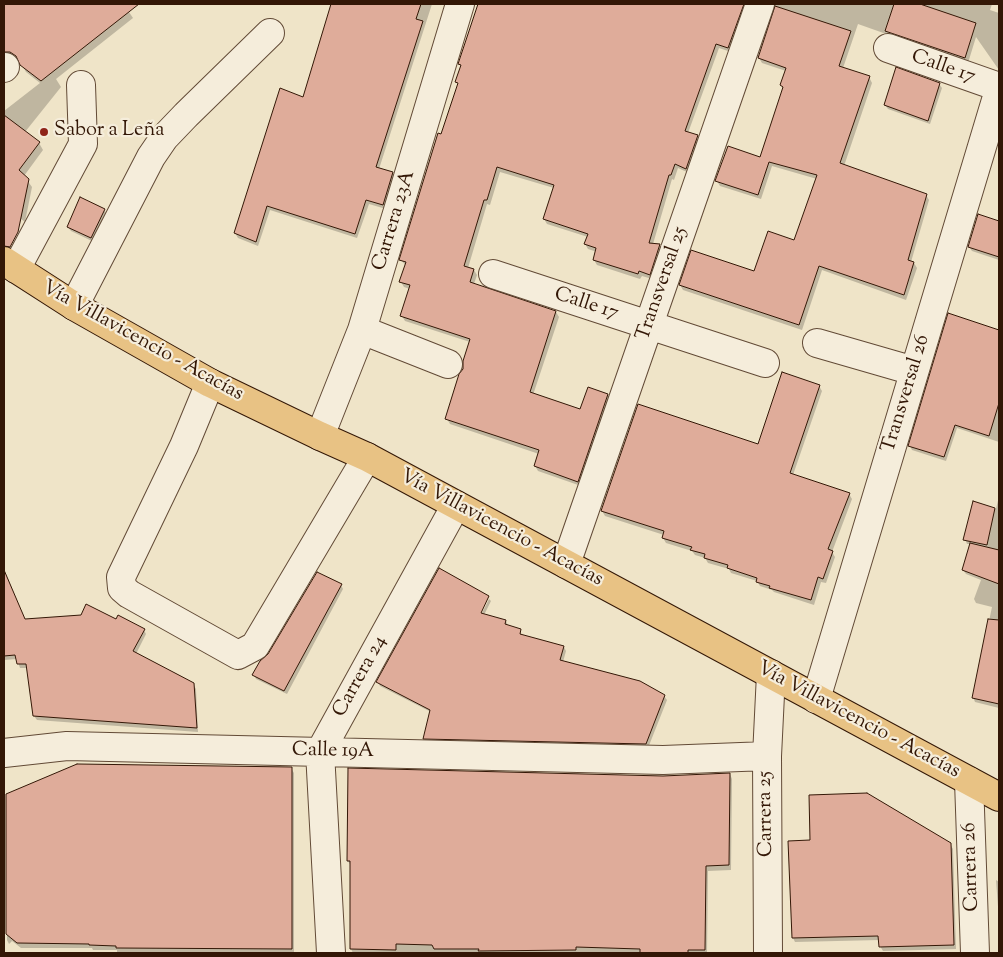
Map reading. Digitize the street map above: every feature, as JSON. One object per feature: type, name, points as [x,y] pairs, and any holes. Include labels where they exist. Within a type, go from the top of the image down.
[{"type":"main road","name":"Vía Villavicencio - Acacías","points":[[10,265],[74,306],[210,383],[367,457],[999,797]]},
{"type":"street","name":"Carrera 23A","points":[[320,436],[362,330],[460,4]]},
{"type":"street","name":"Transversal 25","points":[[566,564],[760,4]]},
{"type":"street","points":[[74,306],[151,157],[164,138],[270,33]]},
{"type":"street","name":"Calle 17","points":[[888,48],[999,89]]},
{"type":"street","points":[[10,265],[83,144],[81,84]]},
{"type":"street","name":"Transversal 26","points":[[816,699],[999,89]]},
{"type":"street","name":"Calle 17","points":[[492,274],[765,363]]},
{"type":"street","points":[[362,330],[448,364]]},
{"type":"street","points":[[817,343],[914,371]]},
{"type":"street","points":[[210,383],[184,446],[121,577],[122,588],[129,594],[238,655],[255,646],[367,457]]},
{"type":"street","name":"Carrera 24","points":[[320,752],[456,505]]},
{"type":"street","name":"Carrera 25","points":[[768,953],[767,756],[771,674]]},
{"type":"street","name":"Calle 19A","points":[[4,754],[67,746],[663,760],[767,756]]},
{"type":"street","points":[[320,752],[331,953]]},
{"type":"street","name":"Carrera 26","points":[[969,781],[975,953]]},
{"type":"building","points":[[4,4],[139,4],[41,81],[20,65],[16,56],[10,52],[4,52]]},
{"type":"building","points":[[331,4],[421,4],[416,19],[423,21],[376,167],[393,172],[383,205],[366,200],[355,234],[267,206],[256,242],[234,233],[280,88],[303,97]]},
{"type":"building","points":[[478,4],[744,4],[728,48],[716,44],[685,131],[698,135],[686,169],[675,164],[671,175],[669,175],[649,243],[660,244],[650,275],[639,271],[638,274],[593,260],[596,248],[584,244],[588,234],[543,219],[554,185],[497,167],[487,200],[484,200],[464,266],[474,269],[470,282],[556,311],[530,392],[580,409],[588,387],[608,394],[578,482],[534,466],[539,450],[445,419],[459,374],[463,369],[463,361],[470,339],[400,316],[410,285],[399,282],[406,262],[399,260],[438,133],[441,134],[458,83],[455,82],[461,65],[458,64]]},
{"type":"building","points":[[894,4],[920,4],[976,23],[965,58],[885,31]]},
{"type":"building","points":[[775,6],[851,31],[839,66],[870,76],[840,163],[927,194],[908,260],[914,262],[904,295],[819,266],[799,325],[679,285],[691,250],[754,271],[768,231],[794,240],[817,175],[769,162],[758,195],[715,181],[728,146],[760,157],[783,87],[780,85],[786,68],[758,58]]},
{"type":"building","points":[[896,67],[940,83],[928,121],[884,105]]},
{"type":"building","points":[[4,115],[40,142],[19,170],[29,179],[18,232],[10,247],[4,246]]},
{"type":"building","points":[[80,197],[105,209],[91,238],[67,227]]},
{"type":"building","points":[[978,214],[999,221],[999,257],[968,247]]},
{"type":"building","points":[[948,313],[999,330],[999,403],[989,436],[955,425],[944,457],[908,446]]},
{"type":"building","points":[[782,372],[820,385],[790,473],[850,493],[828,549],[833,551],[823,579],[818,577],[811,600],[769,588],[770,586],[756,582],[757,578],[727,568],[728,565],[704,558],[705,554],[690,550],[692,547],[662,538],[664,531],[601,511],[638,404],[758,444]]},
{"type":"building","points":[[973,501],[995,508],[987,545],[963,540]]},
{"type":"building","points":[[970,543],[999,550],[999,584],[962,570]]},
{"type":"building","points":[[439,568],[489,596],[481,613],[506,620],[505,624],[521,629],[520,634],[564,646],[560,660],[640,681],[665,695],[646,744],[423,739],[430,710],[376,682]]},
{"type":"building","points":[[4,570],[25,619],[81,615],[86,604],[116,619],[118,615],[145,629],[133,651],[194,683],[197,728],[33,716],[26,664],[17,664],[15,655],[4,656]]},
{"type":"building","points":[[317,572],[342,584],[284,691],[252,675],[260,661],[268,654]]},
{"type":"building","points":[[988,619],[999,620],[999,704],[972,698]]},
{"type":"building","points":[[77,764],[292,767],[292,949],[116,948],[116,946],[89,944],[17,943],[6,934],[6,794]]},
{"type":"building","points":[[348,768],[663,776],[730,773],[729,865],[706,866],[705,950],[688,950],[688,953],[640,953],[640,949],[576,947],[576,950],[478,951],[479,949],[434,949],[432,945],[396,944],[396,950],[350,949],[350,861],[347,861]]},
{"type":"building","points":[[867,793],[951,843],[954,945],[879,947],[878,936],[792,938],[788,841],[810,840],[809,795]]},
{"type":"place","name":"Sabor a Leña","points":[[44,132]]}]
